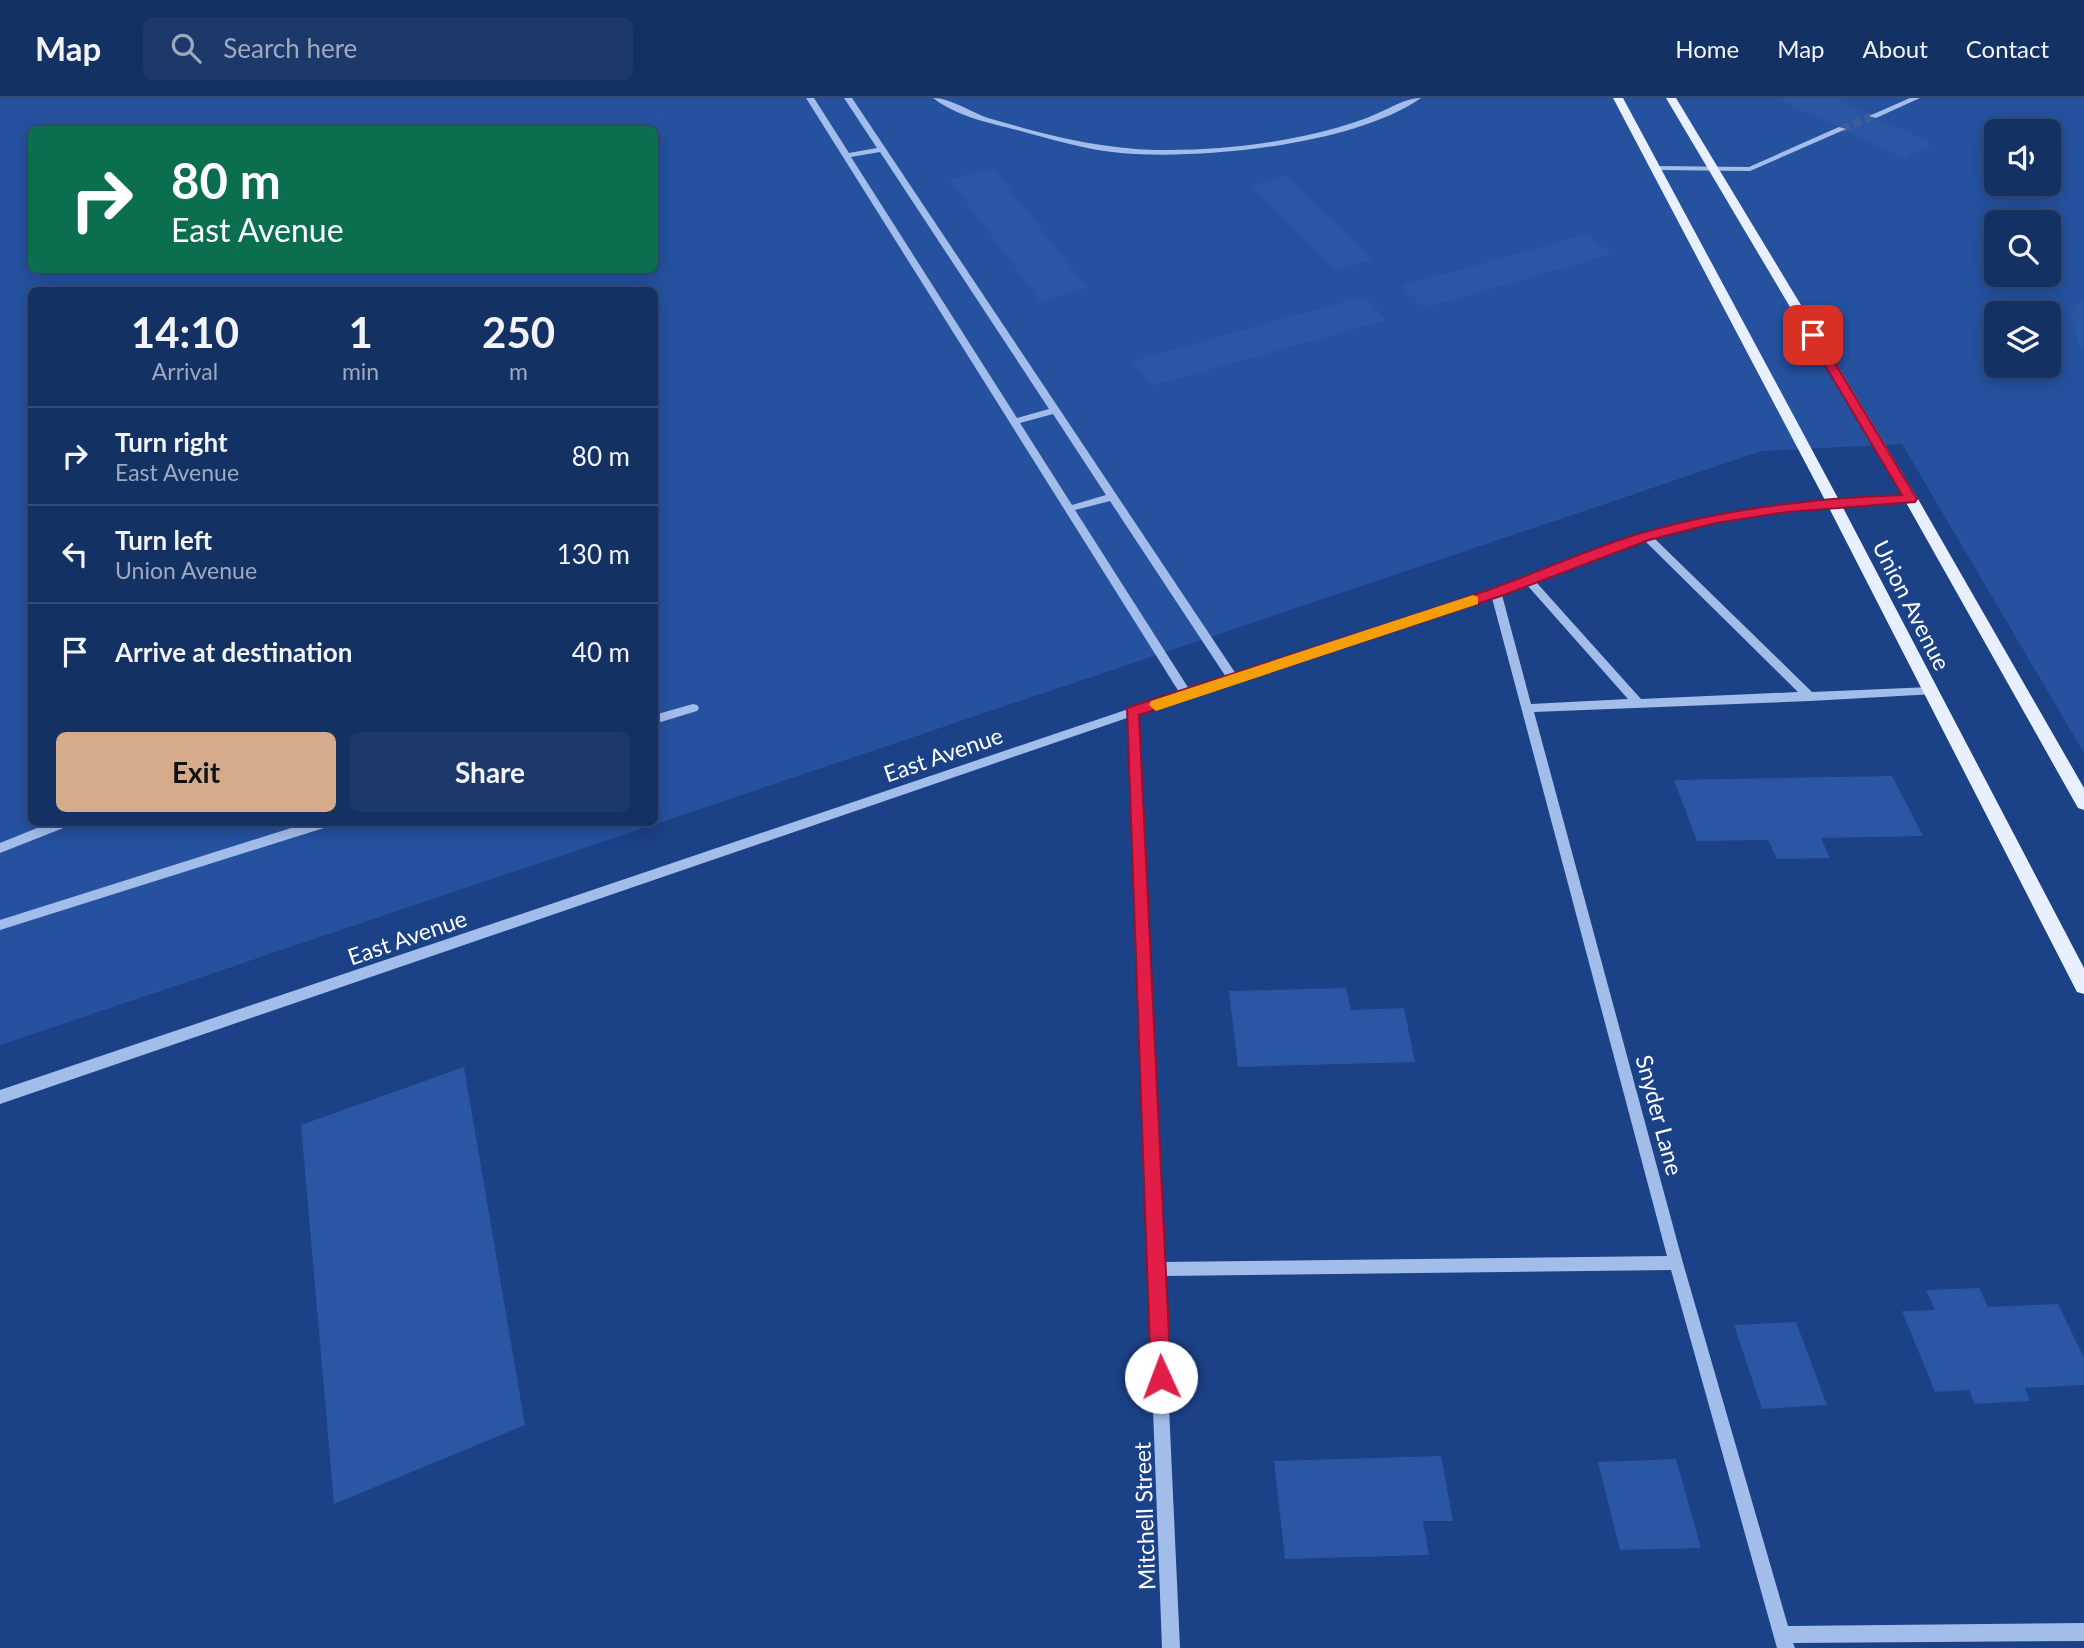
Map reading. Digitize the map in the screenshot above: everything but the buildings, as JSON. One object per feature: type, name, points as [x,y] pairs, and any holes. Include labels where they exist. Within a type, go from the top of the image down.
[{"type":"main road","name":"Union Avenue","points":[[1618,98],[1833,502],[2084,986]]},
{"type":"main road","name":"Union Avenue","points":[[1671,98],[1911,499],[2084,803]]},
{"type":"street","points":[[810,98],[1187,696]]},
{"type":"street","points":[[848,98],[1234,680]]},
{"type":"street","points":[[1873,116],[1916,98]]},
{"type":"street","points":[[1655,168],[1750,169],[1842,129]]},
{"type":"street","points":[[1014,422],[1055,410]]},
{"type":"street","points":[[1068,509],[1113,497]]},
{"type":"street","name":"East Avenue","points":[[0,1097],[1132,712],[1496,593],[1646,536],[1716,519],[1833,502],[1911,499]]},
{"type":"street","points":[[1646,536],[1810,696]]},
{"type":"street","points":[[1529,580],[1638,703]]},
{"type":"street","name":"Snyder Lane","points":[[1496,593],[1676,1263],[1784,1641]]},
{"type":"street","points":[[1528,708],[1931,691]]},
{"type":"street","points":[[658,719],[693,708]]},
{"type":"street","name":"Mitchell Street","points":[[1132,712],[1171,1648]]},
{"type":"street","points":[[0,848],[57,826]]},
{"type":"street","points":[[0,925],[314,826]]},
{"type":"street","points":[[1784,1641],[2084,1632]]},
{"type":"lane","points":[[937,98],[956,110],[986,120],[1091,147],[1156,152],[1239,148],[1311,136],[1368,120],[1417,98]]},
{"type":"lane","points":[[846,156],[881,149]]},
{"type":"lane","points":[[1157,1269],[1676,1263]]},
{"type":"shaded area","points":[[0,98],[2084,98],[2084,753],[1902,444],[1762,451],[658,823],[658,287],[28,287],[28,826],[650,826],[0,1045]]},
{"type":"tunnel","points":[[1842,129],[1873,116]]},
{"type":"slow traffic","points":[[1156,705],[1473,600]]},
{"type":"route","points":[[1161,1377],[1132,712],[1496,593],[1646,536],[1716,519],[1787,507],[1911,499],[1813,335]]}]
